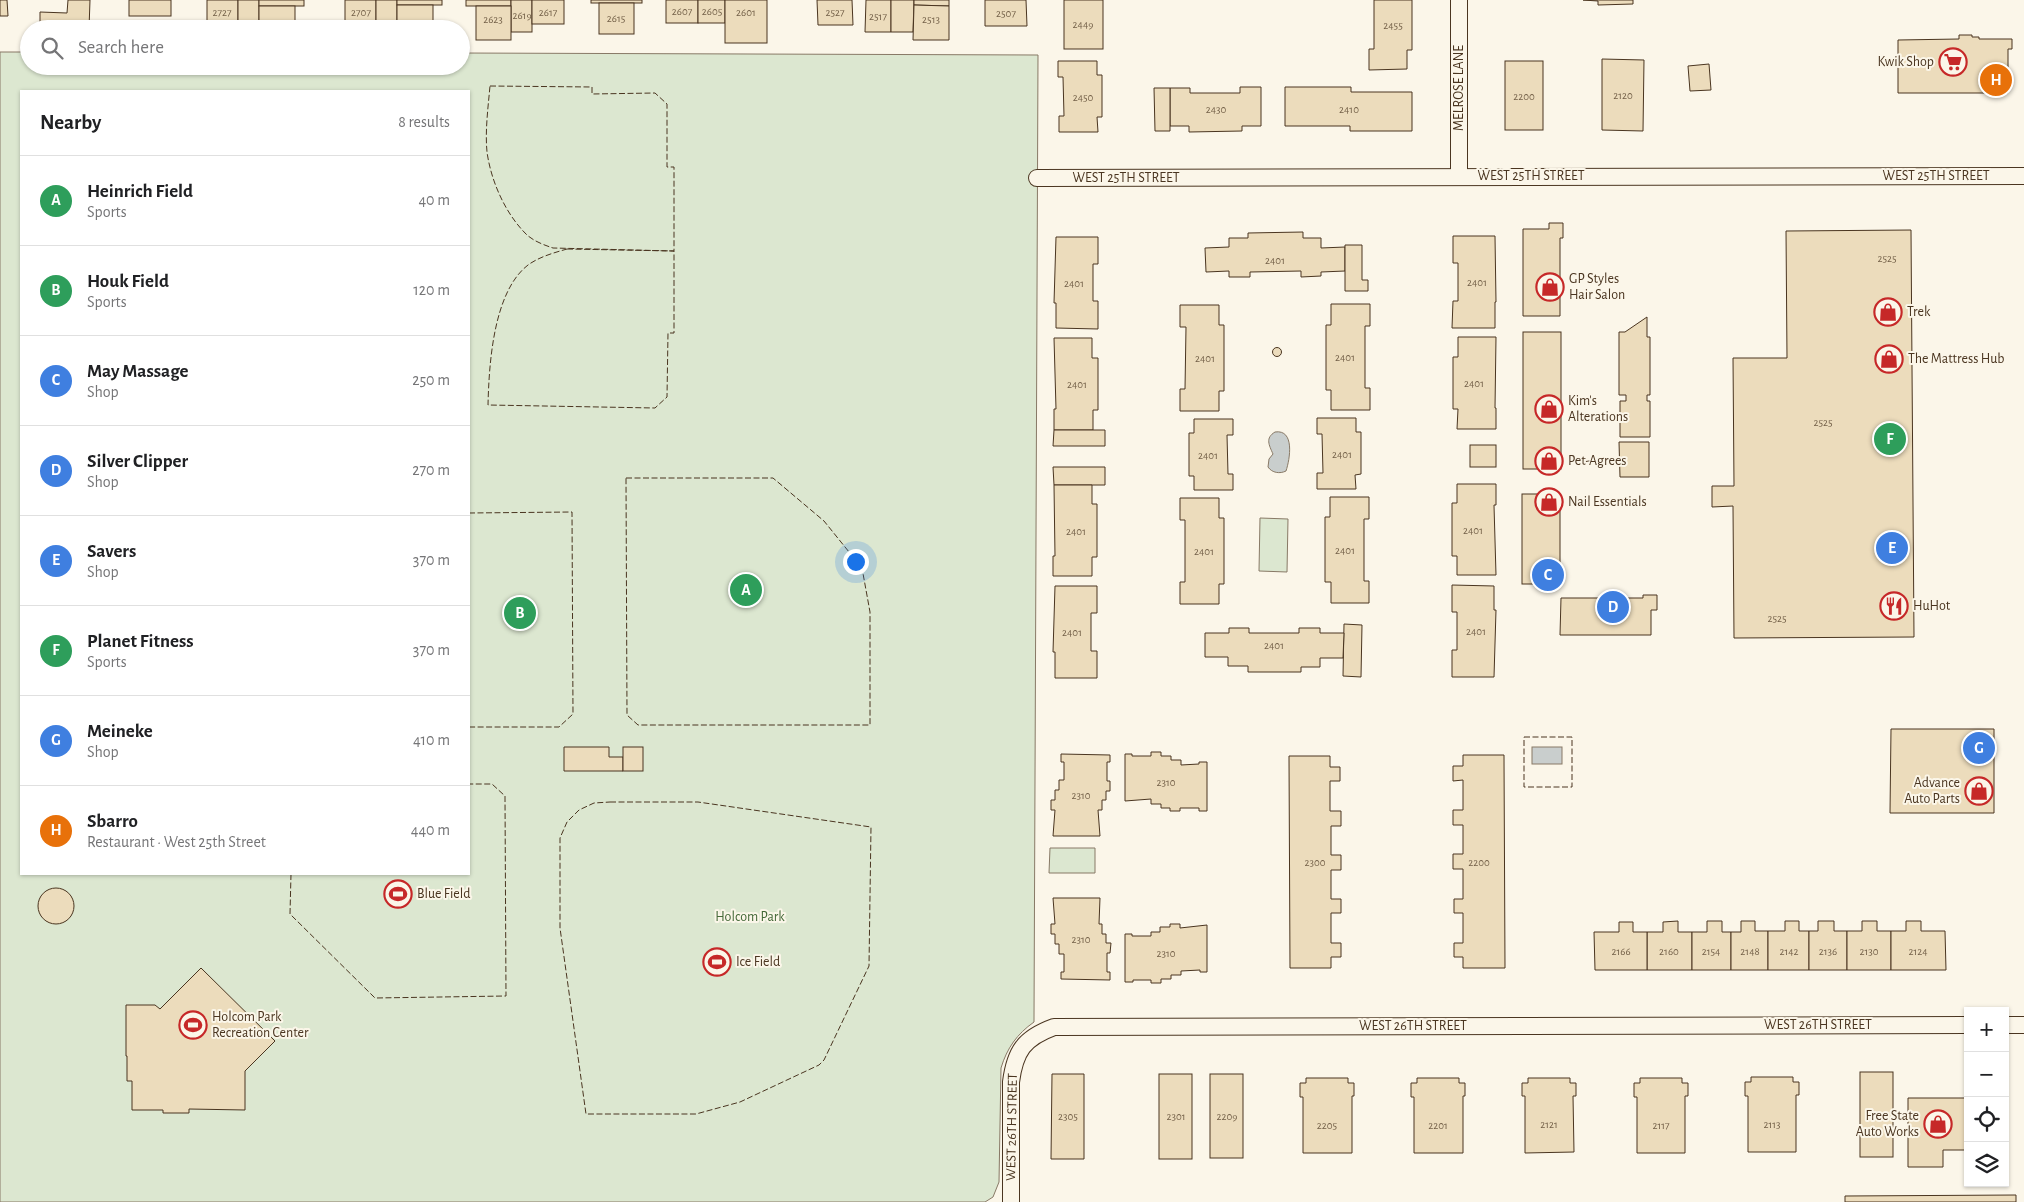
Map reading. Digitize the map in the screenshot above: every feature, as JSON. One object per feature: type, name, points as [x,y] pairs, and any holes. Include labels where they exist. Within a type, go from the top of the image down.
[{"type":"street","name":"MELROSE LANE","points":[[1459,0],[1459,176]]},
{"type":"street","name":"WEST 25TH STREET","points":[[1037,178],[2024,176]]},
{"type":"street","name":"WEST 26TH STREET","points":[[1011,1202],[1011,1082],[1013,1066],[1018,1052],[1028,1040],[1039,1032],[1054,1027],[1964,1025]]},
{"type":"street","points":[[2009,1025],[2024,1025]]},
{"type":"green space","name":"Holcom Park","points":[[0,52],[20,52],[20,75],[470,75],[470,53],[1038,55],[1034,1022],[1013,1042],[1001,1068],[999,1182],[993,1197],[985,1202],[0,1202]]},
{"type":"green space","points":[[1260,518],[1288,519],[1287,572],[1259,571]]},
{"type":"green space","points":[[1050,848],[1095,848],[1095,873],[1049,873]]},
{"type":"shaded area","points":[[1275,432],[1281,432],[1286,435],[1290,446],[1286,471],[1274,472],[1268,467],[1269,459],[1273,454],[1269,445],[1269,439]]},
{"type":"shaded area","points":[[1532,747],[1562,747],[1562,764],[1532,764]]},
{"type":"building","points":[[0,0],[7,0],[8,16],[0,16]]},
{"type":"building","points":[[68,0],[90,0],[89,20],[40,20],[40,12],[67,13]]},
{"type":"building","points":[[129,0],[171,0],[171,16],[129,16]]},
{"type":"building","points":[[207,0],[238,0],[238,20],[207,20]]},
{"type":"building","points":[[238,0],[259,0],[259,20],[238,20]]},
{"type":"building","points":[[259,0],[304,0],[304,6],[259,6]]},
{"type":"building","points":[[345,0],[376,0],[376,20],[345,20]]},
{"type":"building","points":[[376,0],[397,0],[397,20],[376,20]]},
{"type":"building","points":[[397,0],[442,0],[442,5],[397,5]]},
{"type":"building","points":[[466,0],[511,0],[511,6],[466,6]]},
{"type":"building","points":[[511,0],[532,0],[532,32],[511,32]]},
{"type":"building","points":[[532,0],[564,0],[564,24],[532,24]]},
{"type":"building","points":[[591,0],[642,0],[642,3],[591,3]]},
{"type":"building","points":[[666,0],[698,0],[698,23],[666,23]]},
{"type":"building","points":[[698,0],[725,0],[725,23],[698,23]]},
{"type":"building","points":[[725,0],[767,0],[767,43],[725,43]]},
{"type":"building","points":[[817,0],[852,0],[853,25],[818,25]]},
{"type":"building","points":[[866,0],[891,0],[891,32],[865,32]]},
{"type":"building","points":[[891,0],[914,0],[913,32],[891,32]]},
{"type":"building","points":[[914,0],[949,0],[949,6],[914,5]]},
{"type":"building","points":[[985,0],[1026,0],[1027,26],[985,26]]},
{"type":"building","points":[[1064,0],[1103,0],[1103,49],[1064,49]]},
{"type":"building","points":[[1374,0],[1412,0],[1412,50],[1407,50],[1407,69],[1369,70],[1369,49],[1374,49]]},
{"type":"building","points":[[1583,0],[1633,0],[1633,4],[1598,5],[1598,1]]},
{"type":"building","points":[[599,3],[634,3],[634,34],[599,34]]},
{"type":"building","points":[[397,5],[433,5],[433,20],[397,20]]},
{"type":"building","points":[[914,5],[949,6],[949,40],[913,40]]},
{"type":"building","points":[[259,6],[295,6],[295,20],[259,20]]},
{"type":"building","points":[[476,6],[511,6],[511,40],[476,40]]},
{"type":"building","name":"Kwik Shop","points":[[1959,35],[1972,35],[1972,37],[1979,37],[1979,39],[2012,39],[2012,49],[2008,49],[2008,75],[2012,75],[2012,83],[2008,83],[2008,93],[1898,93],[1898,40],[1959,39]]},
{"type":"building","points":[[1602,59],[1644,60],[1643,131],[1602,130]]},
{"type":"building","points":[[1058,61],[1097,61],[1097,75],[1102,75],[1102,117],[1097,117],[1098,132],[1059,132],[1059,116],[1064,116],[1063,77],[1058,77]]},
{"type":"building","points":[[1505,61],[1543,61],[1543,130],[1505,130]]},
{"type":"building","points":[[1709,64],[1711,90],[1690,91],[1688,66]]},
{"type":"building","points":[[1240,87],[1261,87],[1261,126],[1242,126],[1242,131],[1189,132],[1189,126],[1170,126],[1170,88],[1190,88],[1190,93],[1240,93]]},
{"type":"building","points":[[1285,87],[1351,87],[1351,92],[1412,92],[1412,131],[1350,131],[1350,126],[1285,126]]},
{"type":"building","points":[[1154,88],[1170,88],[1170,131],[1155,131]]},
{"type":"building","points":[[1549,223],[1563,223],[1563,238],[1560,238],[1560,316],[1523,316],[1523,229],[1549,229]]},
{"type":"building","points":[[1911,230],[1914,637],[1734,638],[1733,506],[1712,507],[1712,486],[1734,486],[1733,358],[1787,358],[1786,231]]},
{"type":"building","points":[[1303,232],[1303,238],[1321,238],[1321,248],[1345,247],[1345,271],[1321,272],[1321,276],[1301,277],[1301,271],[1250,272],[1250,277],[1229,277],[1229,271],[1206,272],[1205,248],[1229,247],[1229,238],[1248,238],[1248,233]]},
{"type":"building","points":[[1453,236],[1495,236],[1495,328],[1452,328],[1453,301],[1458,301],[1458,263],[1453,263]]},
{"type":"building","points":[[1056,237],[1098,237],[1098,264],[1093,264],[1093,301],[1098,301],[1098,329],[1056,328],[1056,303],[1054,303]]},
{"type":"building","points":[[1345,245],[1362,245],[1362,280],[1368,280],[1368,291],[1345,291]]},
{"type":"building","points":[[1331,304],[1370,304],[1370,326],[1365,326],[1365,388],[1370,388],[1370,410],[1331,410],[1331,390],[1326,390],[1326,325],[1331,325]]},
{"type":"building","points":[[1180,305],[1219,305],[1219,325],[1224,325],[1224,391],[1219,391],[1219,411],[1180,411],[1180,389],[1185,389],[1186,327],[1180,327]]},
{"type":"building","points":[[1647,317],[1647,337],[1650,337],[1650,395],[1647,395],[1647,401],[1650,401],[1650,437],[1620,437],[1620,401],[1626,401],[1626,395],[1619,395],[1619,332],[1625,332]]},
{"type":"building","points":[[1523,332],[1561,332],[1561,469],[1523,469]]},
{"type":"building","points":[[1458,337],[1496,337],[1496,429],[1457,429],[1458,409],[1453,409],[1453,357],[1458,357]]},
{"type":"building","points":[[1054,338],[1092,338],[1092,358],[1098,358],[1098,410],[1093,410],[1093,430],[1054,430],[1054,409],[1056,409]]},
{"type":"building","points":[[1277,347],[1282,352],[1277,357],[1272,352]]},
{"type":"building","points":[[1317,418],[1356,418],[1356,432],[1361,432],[1361,474],[1355,475],[1356,489],[1317,489],[1317,473],[1323,473],[1322,434],[1317,434]]},
{"type":"building","points":[[1194,419],[1233,419],[1233,435],[1227,435],[1228,474],[1233,474],[1233,490],[1194,490],[1194,476],[1189,476],[1189,433],[1194,433]]},
{"type":"building","points":[[1054,430],[1105,430],[1105,446],[1053,446]]},
{"type":"building","points":[[1619,442],[1649,442],[1649,477],[1620,477]]},
{"type":"building","points":[[1470,445],[1496,445],[1496,467],[1470,467]]},
{"type":"building","points":[[1053,467],[1105,467],[1105,485],[1054,485]]},
{"type":"building","points":[[1457,484],[1496,484],[1496,505],[1494,505],[1496,575],[1457,575],[1457,556],[1452,556],[1452,503],[1457,503]]},
{"type":"building","points":[[1054,485],[1092,485],[1092,504],[1097,504],[1097,557],[1092,557],[1092,576],[1053,576],[1053,556],[1055,556]]},
{"type":"building","points":[[1522,494],[1560,494],[1560,584],[1522,584]]},
{"type":"building","points":[[1330,497],[1369,497],[1369,519],[1364,519],[1364,581],[1369,581],[1369,603],[1331,603],[1331,582],[1325,582],[1325,517],[1330,517]]},
{"type":"building","points":[[1180,498],[1219,498],[1219,518],[1224,518],[1224,584],[1219,584],[1219,604],[1180,604],[1180,582],[1185,582],[1185,520],[1180,520]]},
{"type":"building","points":[[1452,585],[1494,586],[1494,610],[1496,610],[1494,677],[1452,677],[1452,650],[1457,650],[1457,612],[1452,612]]},
{"type":"building","points":[[1055,586],[1097,586],[1097,613],[1091,613],[1091,651],[1097,651],[1097,678],[1055,678],[1055,652],[1053,652]]},
{"type":"building","points":[[1643,595],[1657,595],[1657,610],[1651,610],[1651,635],[1560,635],[1561,598],[1643,598]]},
{"type":"building","points":[[1344,624],[1362,625],[1361,677],[1343,676]]},
{"type":"building","points":[[1229,628],[1249,628],[1249,633],[1299,633],[1299,628],[1320,628],[1320,633],[1344,633],[1343,658],[1320,658],[1320,667],[1301,667],[1301,672],[1248,672],[1248,666],[1228,666],[1228,657],[1205,657],[1205,633],[1229,633]]},
{"type":"building","points":[[1891,729],[1994,729],[1994,813],[1890,813]]},
{"type":"building","points":[[564,747],[609,747],[609,757],[623,757],[623,771],[564,771]]},
{"type":"building","points":[[623,747],[643,747],[643,771],[623,771]]},
{"type":"building","points":[[1151,752],[1161,752],[1161,756],[1171,756],[1171,760],[1181,760],[1181,765],[1207,762],[1207,811],[1199,811],[1199,808],[1180,808],[1180,811],[1170,811],[1170,808],[1161,808],[1161,804],[1151,804],[1151,799],[1125,801],[1125,754],[1151,756]]},
{"type":"building","points":[[1061,754],[1110,755],[1110,762],[1107,762],[1107,781],[1110,781],[1110,791],[1106,791],[1106,800],[1102,800],[1102,810],[1098,810],[1100,836],[1053,836],[1055,810],[1051,810],[1051,800],[1055,800],[1055,790],[1059,790],[1059,780],[1064,780],[1064,762],[1061,762]]},
{"type":"building","points":[[1463,755],[1504,755],[1505,968],[1463,968],[1463,957],[1454,957],[1454,943],[1463,943],[1463,913],[1454,913],[1454,899],[1463,899],[1463,869],[1453,869],[1453,854],[1463,854],[1463,825],[1453,825],[1453,810],[1463,810],[1463,780],[1453,781],[1453,766],[1463,766]]},
{"type":"building","points":[[1289,756],[1330,756],[1330,767],[1340,767],[1340,781],[1330,781],[1330,811],[1341,811],[1341,826],[1331,826],[1331,855],[1341,855],[1341,870],[1331,870],[1331,899],[1341,899],[1341,913],[1331,913],[1331,943],[1341,943],[1341,957],[1331,957],[1331,968],[1290,968]]},
{"type":"building","points":[[56,888],[63,889],[69,893],[73,899],[73,913],[69,919],[63,923],[56,924],[49,923],[43,919],[39,913],[38,906],[39,899],[43,893],[49,889]]},
{"type":"building","points":[[1053,898],[1100,898],[1099,924],[1102,924],[1102,934],[1106,934],[1106,943],[1111,943],[1110,953],[1107,953],[1107,972],[1110,972],[1110,980],[1061,979],[1061,972],[1064,972],[1064,954],[1059,954],[1059,944],[1055,944],[1055,934],[1051,934],[1051,924],[1055,924]]},
{"type":"building","points":[[1678,921],[1678,932],[1692,932],[1692,970],[1647,970],[1647,932],[1663,932],[1663,922]]},
{"type":"building","points":[[1707,921],[1722,921],[1722,932],[1731,932],[1731,970],[1692,970],[1692,932],[1707,932]]},
{"type":"building","points":[[1741,921],[1755,921],[1755,931],[1768,931],[1768,970],[1731,970],[1731,932],[1741,932]]},
{"type":"building","points":[[1785,921],[1799,921],[1799,931],[1809,931],[1809,970],[1768,970],[1768,931],[1785,931]]},
{"type":"building","points":[[1818,921],[1834,921],[1834,931],[1847,931],[1847,970],[1809,970],[1809,931],[1818,931]]},
{"type":"building","points":[[1862,921],[1877,921],[1877,931],[1891,931],[1891,970],[1847,970],[1847,931],[1862,931]]},
{"type":"building","points":[[1906,921],[1921,921],[1921,931],[1945,931],[1946,970],[1891,970],[1891,931],[1906,931]]},
{"type":"building","points":[[1619,922],[1633,922],[1633,932],[1647,932],[1647,970],[1595,970],[1594,932],[1619,932]]},
{"type":"building","points":[[1170,924],[1180,924],[1180,928],[1207,925],[1207,972],[1200,972],[1200,970],[1181,971],[1181,975],[1171,975],[1171,979],[1161,979],[1161,983],[1151,983],[1151,980],[1125,982],[1125,934],[1151,936],[1151,932],[1160,932],[1160,927],[1170,927]]},
{"type":"building","name":"Holcom Park Recreation Center","points":[[201,968],[275,1041],[245,1071],[245,1110],[189,1109],[189,1113],[163,1113],[163,1110],[132,1110],[132,1081],[127,1081],[126,1005],[155,1005],[160,1009]]},
{"type":"building","points":[[1860,1072],[1893,1072],[1893,1157],[1860,1157]]},
{"type":"building","points":[[1052,1074],[1084,1074],[1084,1159],[1051,1159]]},
{"type":"building","points":[[1159,1074],[1192,1074],[1192,1159],[1159,1159]]},
{"type":"building","points":[[1210,1074],[1243,1074],[1243,1158],[1210,1158]]},
{"type":"building","points":[[1751,1077],[1793,1077],[1793,1082],[1799,1082],[1799,1095],[1796,1095],[1796,1152],[1748,1152],[1748,1096],[1745,1096],[1745,1082],[1751,1082]]},
{"type":"building","points":[[1306,1078],[1348,1078],[1348,1083],[1354,1083],[1354,1096],[1352,1096],[1352,1153],[1303,1153],[1303,1097],[1300,1097],[1300,1083],[1306,1083]]},
{"type":"building","points":[[1417,1078],[1459,1078],[1459,1083],[1465,1083],[1465,1096],[1463,1096],[1463,1153],[1414,1153],[1414,1097],[1411,1097],[1411,1083],[1417,1083]]},
{"type":"building","points":[[1528,1078],[1570,1078],[1570,1083],[1576,1083],[1576,1096],[1573,1096],[1574,1152],[1525,1153],[1525,1096],[1522,1096],[1522,1083],[1528,1083]]},
{"type":"building","points":[[1640,1078],[1682,1078],[1682,1083],[1688,1083],[1688,1096],[1685,1096],[1685,1153],[1637,1153],[1637,1097],[1634,1097],[1634,1083],[1640,1083]]},
{"type":"building","name":"Free State Auto Works","points":[[1908,1098],[1964,1098],[1964,1150],[1943,1150],[1943,1167],[1908,1167]]},
{"type":"building","points":[[2016,1195],[2016,1202],[1845,1202],[1845,1196]]},
{"type":"fence","points":[[490,86],[592,87],[592,94],[655,93],[667,104],[667,167],[674,167],[674,251],[553,248],[535,241],[526,234],[518,226],[505,206],[489,163],[486,136],[490,86]]},
{"type":"fence","points":[[567,249],[674,251],[674,333],[668,333],[667,397],[655,408],[488,405],[495,330],[507,293],[516,277],[532,262],[541,257],[567,249]]},
{"type":"fence","points":[[626,478],[773,478],[824,521],[862,568],[870,612],[870,725],[638,725],[627,715],[626,478]]},
{"type":"fence","points":[[470,513],[572,512],[573,714],[559,727],[470,727]]},
{"type":"fence","points":[[1524,737],[1572,737],[1572,787],[1524,787],[1524,737]]},
{"type":"fence","points":[[291,875],[290,914],[375,998],[506,996],[505,796],[492,784],[470,784]]},
{"type":"fence","points":[[610,802],[698,802],[871,827],[869,966],[824,1060],[819,1065],[740,1102],[696,1114],[586,1114],[560,928],[560,838],[567,822],[579,810],[594,803],[610,802]]},
{"type":"place","name":"Kwik Shop","points":[[1953,62]]},
{"type":"place","name":"Sbarro","points":[[1996,80]]},
{"type":"place","name":"GP Styles Hair Salon","points":[[1550,287]]},
{"type":"place","name":"Trek","points":[[1888,312]]},
{"type":"place","name":"The Mattress Hub","points":[[1889,359]]},
{"type":"place","name":"Kim's Alterations","points":[[1549,409]]},
{"type":"place","name":"Planet Fitness","points":[[1890,439]]},
{"type":"place","name":"Pet-Agrees","points":[[1549,461]]},
{"type":"place","name":"Nail Essentials","points":[[1549,502]]},
{"type":"place","name":"Savers","points":[[1892,548]]},
{"type":"place","name":"May Massage","points":[[1548,575]]},
{"type":"place","name":"Heinrich Field","points":[[746,590]]},
{"type":"place","name":"HuHot","points":[[1894,606]]},
{"type":"place","name":"Silver Clipper","points":[[1613,607]]},
{"type":"place","name":"Houk Field","points":[[520,613]]},
{"type":"place","name":"Meineke","points":[[1979,748]]},
{"type":"place","name":"Advance Auto Parts","points":[[1979,791]]},
{"type":"place","name":"Blue Field","points":[[398,894]]},
{"type":"place","name":"Ice Field","points":[[717,962]]},
{"type":"place","name":"Holcom Park Recreation Center","points":[[193,1025]]},
{"type":"place","name":"Free State Auto Works","points":[[1938,1124]]}]
